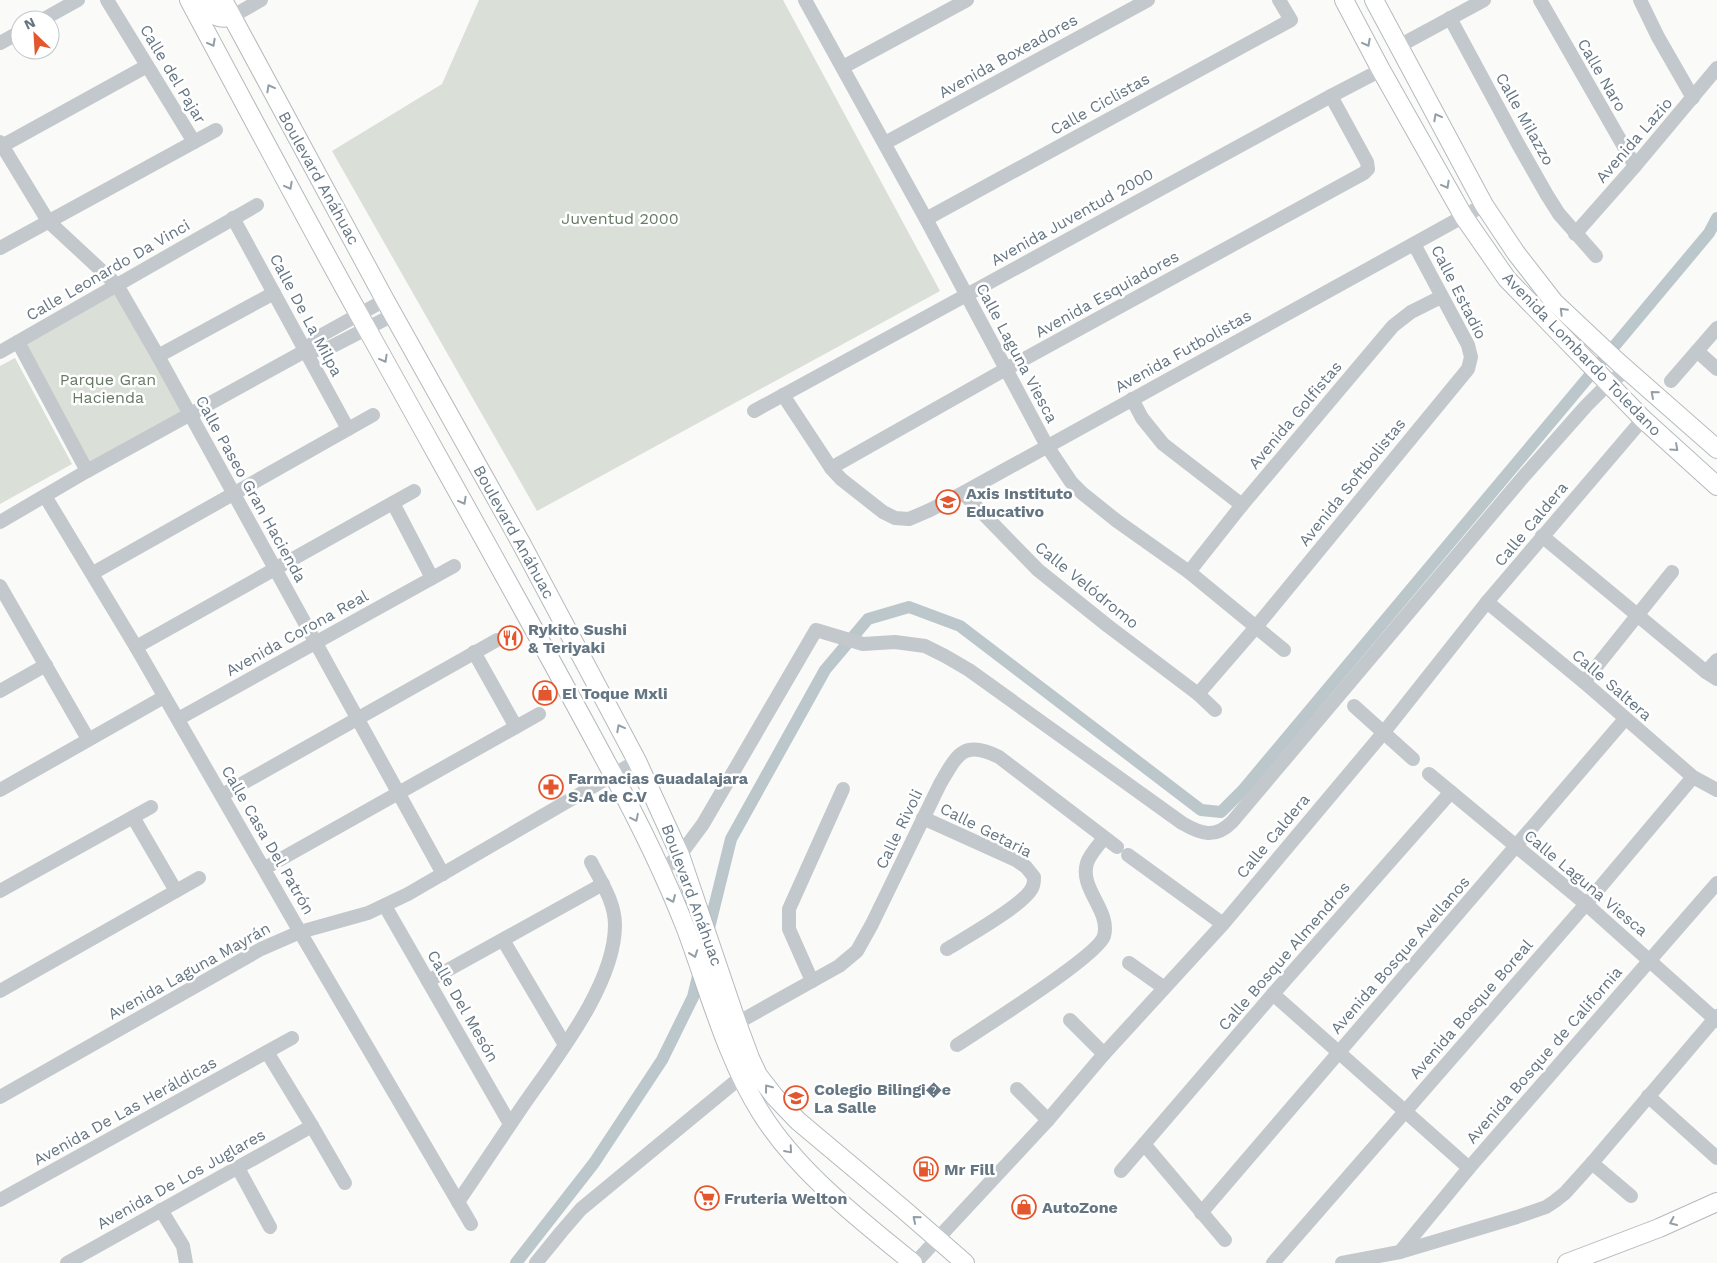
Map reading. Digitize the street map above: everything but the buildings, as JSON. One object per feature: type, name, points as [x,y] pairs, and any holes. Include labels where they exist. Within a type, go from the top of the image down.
[{"type":"main road","name":"Boulevard Anáhuac","points":[[189,0],[363,322],[536,632],[613,775],[684,926],[704,982],[750,1058],[758,1075],[786,1110],[812,1134],[939,1239],[965,1263]]},
{"type":"main road","points":[[203,0],[214,15],[222,19],[231,17]]},
{"type":"main road","name":"Boulevard Anáhuac","points":[[223,0],[389,307],[521,543],[637,761],[680,855],[711,945],[741,1077],[761,1113],[788,1150],[810,1174],[868,1227],[914,1263]]},
{"type":"main road","name":"Avenida Lombardo Toledano","points":[[1344,0],[1464,217],[1507,279],[1643,419],[1717,486]]},
{"type":"main road","name":"Avenida Lombardo Toledano","points":[[1374,0],[1484,205],[1506,240],[1536,280],[1560,308],[1598,344],[1717,449]]},
{"type":"main road","points":[[1574,1262],[1659,1228],[1717,1202]]},
{"type":"street","points":[[60,10],[78,0]]},
{"type":"street","name":"Calle del Pajar","points":[[107,0],[194,142]]},
{"type":"street","points":[[231,17],[261,0]]},
{"type":"street","name":"Calle Laguna Viesca","points":[[804,0],[885,143],[1047,446],[1071,482],[1117,521],[1189,572],[1284,650]]},
{"type":"street","points":[[843,68],[967,0]]},
{"type":"street","name":"Avenida Boxeadores","points":[[885,143],[1148,0]]},
{"type":"street","name":"Calle Ciclistas","points":[[926,219],[1291,20],[1280,0]]},
{"type":"street","points":[[1400,46],[1484,0]]},
{"type":"street","name":"Calle Naro","points":[[1540,0],[1635,166]]},
{"type":"street","points":[[1640,0],[1658,38],[1693,98]]},
{"type":"street","name":"Calle Milazzo","points":[[1450,18],[1534,174],[1575,234],[1596,256]]},
{"type":"street","points":[[1,145],[147,66]]},
{"type":"street","name":"Avenida Lazio","points":[[1575,234],[1717,68]]},
{"type":"street","name":"Avenida Juventud 2000","points":[[754,411],[1382,70]]},
{"type":"street","name":"Avenida Esquiadores","points":[[831,468],[1006,369],[1353,180],[1368,169],[1367,162],[1332,96]]},
{"type":"street","points":[[0,248],[216,130]]},
{"type":"street","name":"Calle Paseo Gran Hacienda","points":[[1,145],[48,221],[117,285],[158,356],[442,874]]},
{"type":"street","name":"Calle Leonardo Da Vinci","points":[[0,352],[257,205]]},
{"type":"street","name":"Avenida Futbolistas","points":[[831,468],[883,512],[895,518],[908,519],[918,516],[963,493],[1484,205]]},
{"type":"street","name":"Calle De La Milpa","points":[[234,218],[348,429]]},
{"type":"street","name":"Calle Estadio","points":[[1414,244],[1468,345],[1471,357]]},
{"type":"street","points":[[158,356],[274,293]]},
{"type":"street","name":"Avenida Golfistas","points":[[1189,572],[1242,505],[1393,326],[1411,312],[1441,297]]},
{"type":"street","points":[[0,522],[305,351],[320,336],[363,322],[389,307]]},
{"type":"street","points":[[1671,381],[1717,328]]},
{"type":"street","points":[[18,342],[88,471]]},
{"type":"street","points":[[1697,352],[1717,369]]},
{"type":"street","name":"Avenida Softbolistas","points":[[1256,627],[1468,369],[1471,357]]},
{"type":"street","points":[[660,872],[680,855],[717,802],[816,630],[863,644],[909,643],[925,646],[945,656],[969,670],[1182,823],[1200,832],[1218,832],[1232,822],[1524,476],[1586,406],[1606,380],[1622,366]]},
{"type":"street","points":[[783,395],[831,468]]},
{"type":"street","points":[[1132,399],[1142,418],[1163,444],[1242,505]]},
{"type":"street","points":[[93,573],[373,414]]},
{"type":"street","name":"Calle Caldera","points":[[914,1263],[939,1239],[1048,1120],[1104,1054],[1223,924],[1384,732],[1487,602],[1643,419]]},
{"type":"street","points":[[136,647],[414,491]]},
{"type":"street","name":"Calle Velódromo","points":[[963,493],[1038,570],[1198,694],[1215,710]]},
{"type":"street","name":"Calle Casa Del Patrón","points":[[45,496],[93,573],[471,1224]]},
{"type":"street","points":[[393,503],[432,578]]},
{"type":"street","points":[[1542,536],[1711,676],[1717,660]]},
{"type":"street","name":"Avenida Corona Real","points":[[178,719],[454,566]]},
{"type":"street","points":[[1584,682],[1672,572]]},
{"type":"street","points":[[0,587],[88,740]]},
{"type":"street","name":"Calle Saltera","points":[[1487,602],[1584,682],[1693,777],[1717,790]]},
{"type":"street","points":[[1198,694],[1256,627]]},
{"type":"street","points":[[222,795],[497,640]]},
{"type":"street","points":[[474,652],[516,727]]},
{"type":"street","points":[[0,691],[46,665]]},
{"type":"street","points":[[0,790],[164,697]]},
{"type":"street","points":[[1354,706],[1414,759]]},
{"type":"street","points":[[265,868],[539,714]]},
{"type":"street","name":"Avenida Bosque Avellanos","points":[[1201,1213],[1625,719]]},
{"type":"street","name":"Calle Rivoli","points":[[730,1027],[848,959],[861,946],[940,784],[957,758],[970,749],[979,749],[999,757],[1104,838],[1223,924]]},
{"type":"street","name":"Avenida Laguna Mayrán","points":[[0,1097],[261,949],[300,932],[348,920],[385,906],[637,761]]},
{"type":"street","name":"Calle Laguna Viesca","points":[[1429,774],[1586,904],[1716,1019]]},
{"type":"street","name":"Avenida Bosque Boreal","points":[[1273,1263],[1586,904],[1693,777]]},
{"type":"street","points":[[812,981],[789,929],[788,909],[843,789]]},
{"type":"street","name":"Calle Bosque Almendros","points":[[1121,1171],[1273,994],[1451,792]]},
{"type":"street","points":[[0,891],[151,807]]},
{"type":"street","points":[[133,816],[176,891]]},
{"type":"street","name":"Calle Getaria","points":[[923,818],[1016,860],[1026,866],[1034,877],[1032,890],[1012,908],[947,949]]},
{"type":"street","points":[[958,1045],[1080,961],[1100,943],[1104,937],[1105,928],[1085,872],[1089,858],[1104,838]]},
{"type":"street","points":[[458,1202],[565,1045],[595,995],[605,973],[614,940],[615,919],[611,901],[591,862]]},
{"type":"street","points":[[0,991],[199,878]]},
{"type":"street","points":[[428,981],[603,884]]},
{"type":"street","name":"Avenida Bosque de California","points":[[1400,1252],[1469,1168],[1715,884]]},
{"type":"street","name":"Calle Del Mesón","points":[[385,906],[510,1124]]},
{"type":"street","points":[[503,940],[565,1045]]},
{"type":"street","points":[[1130,963],[1163,988]]},
{"type":"street","points":[[1273,994],[1469,1168]]},
{"type":"street","points":[[1342,1263],[1400,1252],[1517,1217],[1546,1206],[1565,1193],[1716,1019]]},
{"type":"street","points":[[1070,1020],[1104,1054]]},
{"type":"street","name":"Avenida De Las Heráldicas","points":[[0,1200],[292,1038]]},
{"type":"street","points":[[267,1052],[345,1183]]},
{"type":"street","points":[[536,1263],[562,1230],[581,1210],[618,1177],[741,1077]]},
{"type":"street","points":[[1017,1089],[1048,1120]]},
{"type":"street","points":[[1648,1096],[1717,1158]]},
{"type":"street","name":"Avenida De Los Juglares","points":[[67,1263],[312,1126]]},
{"type":"street","points":[[1144,1144],[1225,1240]]},
{"type":"street","points":[[1592,1163],[1631,1196]]},
{"type":"street","points":[[238,1168],[270,1227]]},
{"type":"street","points":[[161,1210],[183,1246],[186,1263]]},
{"type":"green space","name":"Juventud 2000","points":[[479,0],[783,0],[940,291],[537,511],[332,151],[442,84]]},
{"type":"green space","name":"Parque Gran Hacienda","points":[[115,292],[183,414],[90,464],[24,345]]},
{"type":"green space","points":[[15,358],[72,464],[0,504],[0,366]]},
{"type":"waterway","points":[[707,936],[731,839],[825,670],[868,619],[909,607],[960,626],[1201,810],[1221,812],[1243,790],[1709,233],[1717,218]]},
{"type":"waterway","points":[[516,1263],[594,1163],[662,1060],[693,997],[700,968]]},
{"type":"place","name":"Axis Instituto Educativo","points":[[948,502]]},
{"type":"place","name":"Rykito Sushi & Teriyaki","points":[[510,638]]},
{"type":"place","name":"El Toque Mxli","points":[[545,693]]},
{"type":"place","name":"Farmacias Guadalajara S.A de C.V","points":[[551,787]]},
{"type":"place","name":"Colegio Bilingi�e La Salle","points":[[796,1098]]},
{"type":"place","name":"Mr Fill","points":[[926,1169]]},
{"type":"place","name":"Fruteria Welton","points":[[707,1198]]},
{"type":"place","name":"AutoZone","points":[[1024,1207]]}]
